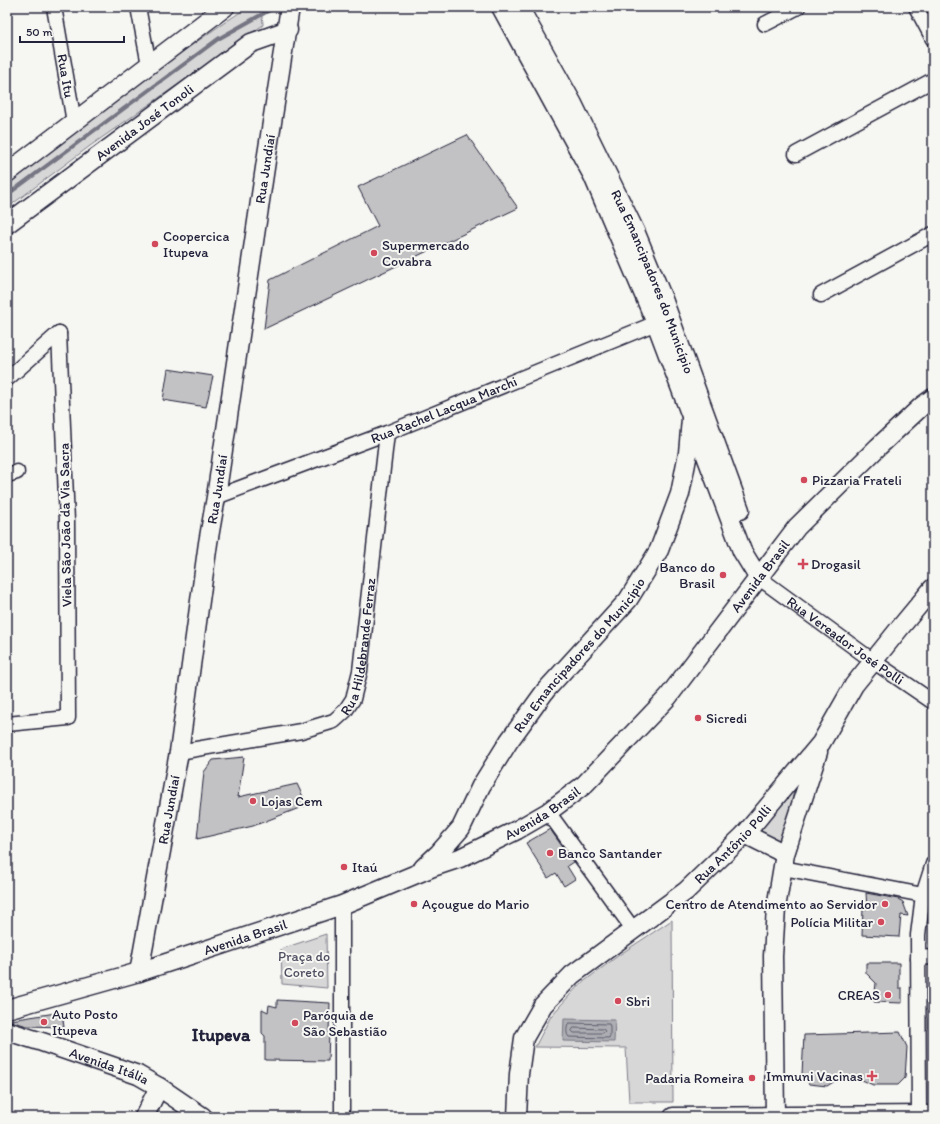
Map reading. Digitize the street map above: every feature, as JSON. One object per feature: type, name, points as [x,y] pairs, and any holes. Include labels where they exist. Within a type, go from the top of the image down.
[{"type":"main road","name":"Rua Emancipadores do Município","points":[[501,7],[593,176],[663,320],[763,572]]},
{"type":"main road","name":"Rua Emancipadores do Município","points":[[519,7],[573,104],[628,217],[660,292],[663,320],[691,414],[742,551],[763,572]]},
{"type":"main road","points":[[7,173],[222,8]]},
{"type":"main road","name":"Avenida José Tonoli","points":[[7,224],[287,16]]},
{"type":"main road","name":"Rua Jundiaí","points":[[139,972],[179,752],[208,543],[287,16]]},
{"type":"main road","name":"Avenida Brasil","points":[[7,1009],[139,972],[342,905],[418,873],[460,858],[517,830],[548,812],[584,785],[668,697],[797,527],[878,446],[922,406],[933,398]]},
{"type":"main road","name":"Rua Emancipadores do Município","points":[[418,873],[439,853],[461,828],[481,786],[510,741],[546,690],[628,600],[659,550],[680,494],[688,453],[691,414]]},
{"type":"main road","name":"Rua Antônio Polli","points":[[517,1117],[519,1074],[524,1038],[543,1005],[572,974],[633,928],[686,891],[744,834],[821,743],[854,686],[932,591]]},
{"type":"main road","points":[[775,1117],[773,956],[776,908],[784,861],[821,743]]},
{"type":"main road","points":[[461,828],[472,840],[479,841],[498,839]]},
{"type":"main road","points":[[744,834],[784,861]]},
{"type":"main road","name":"Avenida Itália","points":[[7,1031],[138,1074],[203,1117]]},
{"type":"main road","points":[[144,1117],[159,1087]]},
{"type":"main road","points":[[673,1117],[926,1115]]},
{"type":"street","name":"Rua Itu","points":[[54,7],[74,122]]},
{"type":"street","points":[[138,7],[149,65]]},
{"type":"street","points":[[765,24],[798,7]]},
{"type":"street","points":[[916,7],[933,39]]},
{"type":"street","points":[[796,154],[933,80]]},
{"type":"street","points":[[821,295],[933,234]]},
{"type":"street","name":"Rua Rachel Lacqua Marchi","points":[[216,497],[387,433],[663,320]]},
{"type":"street","name":"Viela São João da Via Sacra","points":[[7,379],[59,333],[67,521],[68,718],[7,724]]},
{"type":"street","name":"Rua Hildebrande Ferraz","points":[[179,752],[301,732],[334,721],[345,711],[353,699],[360,671],[387,433]]},
{"type":"street","name":"Rua Vereador José Polli","points":[[763,572],[873,661],[933,702]]},
{"type":"street","points":[[548,812],[633,928]]},
{"type":"street","points":[[784,861],[923,895]]},
{"type":"street","points":[[926,1115],[918,935],[923,895],[933,864]]},
{"type":"street","points":[[342,905],[342,1117]]},
{"type":"street","points":[[918,958],[933,958]]},
{"type":"green space","points":[[248,7],[255,8],[260,12],[263,25],[90,146],[7,208],[7,185],[156,71]]},
{"type":"green space","points":[[794,790],[783,845],[757,834]]},
{"type":"green space","name":"Sbri","points":[[672,920],[673,1102],[629,1102],[626,1048],[535,1047],[551,1016],[578,986],[619,955]]},
{"type":"green space","name":"Praça do Coreto","points":[[326,934],[327,988],[282,984],[281,949]]},
{"type":"water","points":[[564,1019],[615,1020],[614,1042],[563,1041]]},
{"type":"building","name":"Supermercado Covabra","points":[[467,135],[518,208],[264,329],[270,280],[378,226],[358,187]]},
{"type":"building","points":[[168,369],[213,376],[206,407],[163,400]]},
{"type":"building","name":"Lojas Cem","points":[[244,757],[238,797],[297,784],[307,805],[253,826],[197,839],[204,772],[213,760]]},
{"type":"building","name":"Banco Santander","points":[[550,829],[573,862],[567,866],[575,879],[564,886],[556,873],[548,878],[526,843]]},
{"type":"building","points":[[866,893],[898,899],[903,902],[908,916],[901,915],[899,937],[862,935],[863,908],[867,909]]},
{"type":"building","points":[[866,963],[899,963],[899,988],[902,988],[902,1003],[874,1002],[876,983],[866,973]]},
{"type":"building","name":"Paróquia de São Sebastião","points":[[277,1000],[330,1003],[328,1061],[265,1060],[265,1036],[262,1033],[262,1009],[268,1012],[269,1005],[277,1007]]},
{"type":"building","name":"Auto Posto Itupeva","points":[[62,1012],[64,1027],[27,1026],[11,1021],[11,1020]]},
{"type":"building","points":[[900,1032],[907,1047],[905,1078],[898,1085],[873,1085],[860,1079],[840,1078],[827,1086],[809,1084],[802,1074],[804,1035]]},
{"type":"waterway","points":[[7,195],[218,39],[275,7]]},
{"type":"place","name":"Coopercica Itupeva","points":[[155,244]]},
{"type":"place","name":"Supermercado Covabra","points":[[374,253]]},
{"type":"place","name":"Pizzaria Frateli","points":[[804,480]]},
{"type":"place","name":"Drogasil","points":[[803,564]]},
{"type":"place","name":"Banco do Brasil","points":[[723,575]]},
{"type":"place","name":"Sicredi","points":[[698,718]]},
{"type":"place","name":"Lojas Cem","points":[[253,801]]},
{"type":"place","name":"Banco Santander","points":[[550,853]]},
{"type":"place","name":"Itaú","points":[[344,867]]},
{"type":"place","name":"Açougue do Mario","points":[[414,904]]},
{"type":"place","name":"Centro de Atendimento ao Servidor","points":[[885,904]]},
{"type":"place","name":"Polícia Militar","points":[[881,922]]},
{"type":"place","name":"CREAS","points":[[888,995]]},
{"type":"place","name":"Sbri","points":[[618,1001]]},
{"type":"place","name":"Auto Posto Itupeva","points":[[44,1022]]},
{"type":"place","name":"Paróquia de São Sebastião","points":[[295,1023]]},
{"type":"place","name":"Immuni Vacinas","points":[[872,1076]]},
{"type":"place","name":"Padaria Romeira","points":[[752,1078]]},
{"type":"district","name":"Itupeva","points":[[221,1035]]}]
